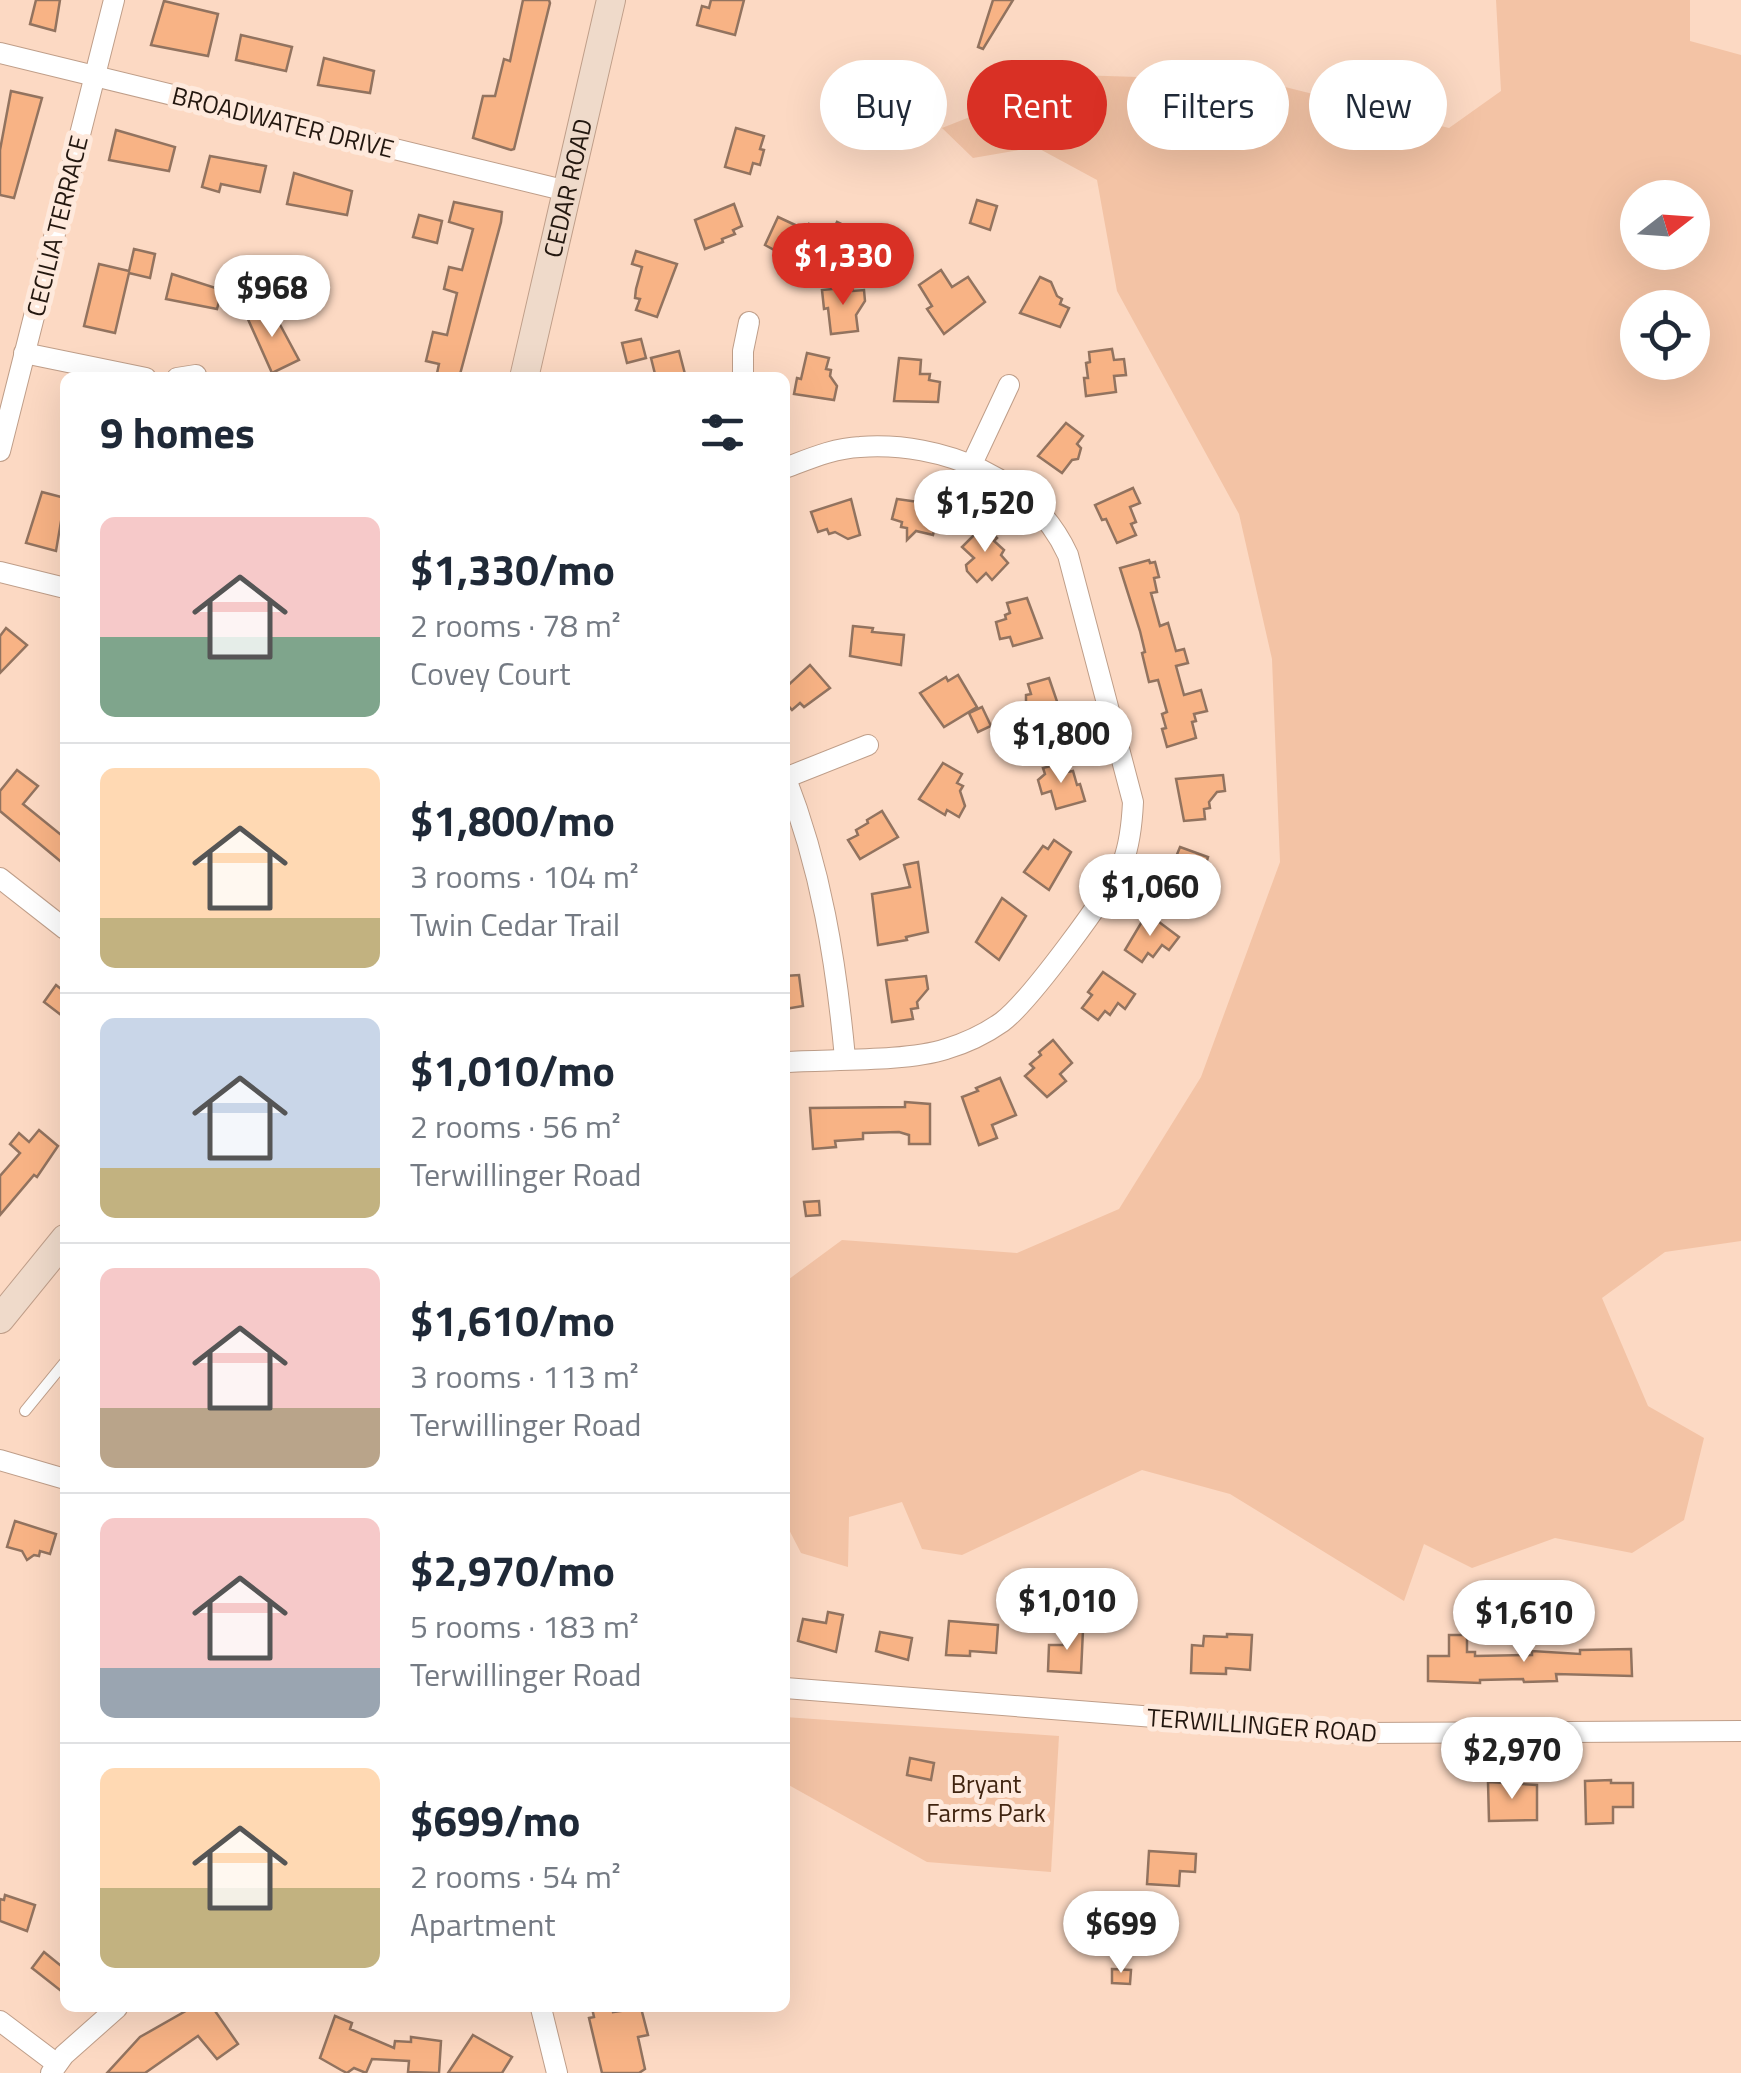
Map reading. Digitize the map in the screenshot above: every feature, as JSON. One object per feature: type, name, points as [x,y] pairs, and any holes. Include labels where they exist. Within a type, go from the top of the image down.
[{"type":"street","name":"CECILIA TERRACE","points":[[0,451],[114,0]]},
{"type":"street","name":"CEDAR ROAD","points":[[525,372],[611,0]]},
{"type":"street","name":"BROADWATER DRIVE","points":[[0,53],[567,190]]},
{"type":"street","points":[[743,372],[742,351],[749,322]]},
{"type":"street","points":[[24,353],[117,372]]},
{"type":"street","points":[[971,466],[1010,386]]},
{"type":"street","points":[[790,466],[830,452],[876,446],[918,449],[971,466],[1026,496],[1057,530],[1068,555],[1133,802],[1132,831],[1118,872],[1058,957],[1020,1006],[1002,1022],[944,1050],[790,1062]]},
{"type":"street","points":[[0,572],[60,587]]},
{"type":"street","points":[[790,775],[868,744]]},
{"type":"street","points":[[790,791],[828,920],[844,1058]]},
{"type":"street","points":[[0,878],[60,925]]},
{"type":"street","points":[[0,1319],[60,1245]]},
{"type":"street","points":[[0,1460],[60,1478]]},
{"type":"street","name":"TERWILLINGER ROAD","points":[[790,1688],[1359,1733],[1741,1731]]},
{"type":"street","points":[[0,2021],[54,2069],[86,2032],[111,2012]]},
{"type":"street","points":[[542,2012],[557,2073]]},
{"type":"lane","points":[[24,1411],[60,1368]]},
{"type":"green space","points":[[1496,0],[1690,0],[1690,41],[1741,55],[1741,1241],[1665,1252],[1602,1298],[1648,1406],[1704,1438],[1684,1520],[1632,1553],[1555,1538],[1472,1568],[1424,1544],[1404,1601],[1230,1494],[1142,1470],[962,1555],[922,1549],[902,1502],[849,1517],[848,1567],[801,1553],[790,1532],[790,1278],[842,1240],[1017,1253],[1119,1209],[1201,1077],[1280,862],[1272,659],[1239,514],[1117,291],[1097,180],[1042,150],[1107,150],[1107,76],[1127,77],[1127,150],[1289,150],[1289,88],[1309,93],[1309,150],[1447,150],[1447,128],[1501,91]]},
{"type":"green space","points":[[967,118],[967,150],[1019,150],[973,158],[947,133],[947,126]]},
{"type":"green space","name":"Bryant Farms Park","points":[[790,1717],[1059,1736],[1051,1872],[927,1862],[790,1786]]},
{"type":"building","points":[[36,0],[60,0],[55,31],[30,24]]},
{"type":"building","points":[[523,0],[550,3],[511,150],[473,138],[483,96],[495,96],[504,59],[510,61]]},
{"type":"building","points":[[711,0],[744,0],[735,35],[697,25],[702,6],[709,8]]},
{"type":"building","points":[[993,0],[1013,0],[983,49],[978,47]]},
{"type":"building","points":[[164,1],[218,14],[208,56],[151,45]]},
{"type":"building","points":[[241,35],[292,47],[286,71],[236,60]]},
{"type":"building","points":[[324,58],[374,71],[370,93],[318,85]]},
{"type":"building","points":[[11,91],[42,98],[14,198],[0,195],[0,150]]},
{"type":"building","points":[[736,128],[764,136],[760,165],[753,163],[750,174],[725,167]]},
{"type":"building","points":[[116,130],[175,147],[169,171],[109,160]]},
{"type":"building","points":[[210,156],[266,166],[260,192],[221,184],[219,192],[202,187]]},
{"type":"building","points":[[294,173],[352,191],[347,215],[287,204]]},
{"type":"building","points":[[977,200],[997,206],[990,230],[970,223]]},
{"type":"building","points":[[454,202],[502,212],[461,372],[437,372],[439,364],[426,361],[433,332],[447,335],[457,293],[444,289],[449,267],[462,270],[473,229],[449,222]]},
{"type":"building","points":[[734,204],[742,226],[723,242],[705,249],[695,220]]},
{"type":"building","points":[[419,215],[442,221],[437,243],[413,237]]},
{"type":"building","points":[[778,217],[806,230],[809,224],[828,233],[811,270],[765,245]]},
{"type":"building","points":[[837,222],[856,231],[848,248],[829,239]]},
{"type":"building","points":[[134,249],[155,254],[150,278],[129,273],[115,333],[84,326],[99,264],[129,271]]},
{"type":"building","points":[[636,251],[677,264],[657,317],[636,310],[642,267],[632,264]]},
{"type":"building","points":[[941,270],[952,287],[968,277],[985,302],[944,334],[927,309],[932,306],[919,285]]},
{"type":"building","points":[[172,274],[222,290],[217,309],[166,299]]},
{"type":"building","points":[[1040,277],[1051,282],[1062,299],[1060,304],[1069,308],[1060,327],[1020,313]]},
{"type":"building","points":[[852,287],[853,291],[864,290],[865,301],[856,315],[858,331],[831,334],[822,290]]},
{"type":"building","points":[[270,306],[299,360],[272,372],[247,317]]},
{"type":"building","points":[[641,339],[646,358],[627,363],[622,343]]},
{"type":"building","points":[[1112,349],[1114,360],[1124,359],[1126,375],[1114,376],[1116,392],[1086,396],[1084,378],[1088,378],[1089,352]]},
{"type":"building","points":[[679,351],[684,372],[654,372],[651,358]]},
{"type":"building","points":[[807,353],[829,358],[826,369],[831,370],[830,376],[837,386],[834,400],[794,394]]},
{"type":"building","points":[[899,358],[921,360],[920,374],[930,374],[929,380],[940,382],[938,402],[894,401]]},
{"type":"building","points":[[1066,423],[1083,436],[1077,444],[1081,448],[1078,459],[1072,460],[1062,473],[1038,456]]},
{"type":"building","points":[[1133,488],[1140,503],[1130,507],[1136,535],[1117,543],[1095,505]]},
{"type":"building","points":[[42,492],[60,497],[56,551],[26,543]]},
{"type":"building","points":[[851,499],[860,535],[848,539],[835,532],[829,534],[827,529],[818,532],[811,512]]},
{"type":"building","points":[[897,499],[940,505],[933,535],[916,531],[907,540],[907,528],[892,519]]},
{"type":"building","points":[[984,525],[997,538],[994,541],[1004,550],[1001,555],[1008,563],[992,580],[986,573],[977,582],[966,565],[974,558],[962,547]]},
{"type":"building","points":[[1155,562],[1159,577],[1154,578],[1157,592],[1151,593],[1160,626],[1168,623],[1176,651],[1184,649],[1188,663],[1176,666],[1184,695],[1201,690],[1207,711],[1194,714],[1196,738],[1167,747],[1162,714],[1167,712],[1158,680],[1149,682],[1140,631],[1120,568]]},
{"type":"building","points":[[1027,598],[1042,638],[1013,646],[1010,637],[1000,639],[996,622],[1010,613],[1007,603]]},
{"type":"building","points":[[853,626],[904,635],[901,665],[850,656]]},
{"type":"building","points":[[6,628],[27,645],[0,673],[0,636]]},
{"type":"building","points":[[810,665],[830,688],[804,707],[800,703],[792,710],[790,683]]},
{"type":"building","points":[[958,675],[977,707],[944,727],[920,693],[946,677],[948,681]]},
{"type":"building","points":[[1049,678],[1063,719],[1034,726],[1026,703],[1026,695],[1031,694],[1028,684]]},
{"type":"building","points":[[982,707],[991,726],[978,732],[969,713]]},
{"type":"building","points":[[1065,762],[1067,772],[1073,771],[1077,785],[1080,784],[1085,801],[1056,809],[1051,791],[1042,794],[1038,780],[1045,774],[1043,768]]},
{"type":"building","points":[[943,763],[962,774],[957,783],[963,786],[960,791],[965,806],[959,817],[947,810],[945,815],[919,799]]},
{"type":"building","points":[[17,770],[38,786],[23,804],[60,834],[60,861],[0,811],[0,791]]},
{"type":"building","points":[[1223,775],[1225,791],[1217,792],[1209,802],[1210,808],[1204,809],[1205,819],[1184,821],[1176,779]]},
{"type":"building","points":[[882,811],[898,837],[860,859],[848,840]]},
{"type":"building","points":[[1054,840],[1071,852],[1049,890],[1024,872],[1043,846],[1048,849]]},
{"type":"building","points":[[1180,847],[1208,857],[1203,874],[1206,879],[1195,908],[1160,896]]},
{"type":"building","points":[[918,862],[928,932],[878,945],[872,894],[910,887],[904,865]]},
{"type":"building","points":[[1002,898],[1026,916],[999,960],[976,942]]},
{"type":"building","points":[[1147,913],[1179,937],[1169,950],[1162,945],[1153,957],[1148,953],[1142,962],[1125,950]]},
{"type":"building","points":[[1103,972],[1135,994],[1125,1009],[1118,1003],[1110,1015],[1105,1011],[1098,1020],[1082,1008]]},
{"type":"building","points":[[799,975],[803,1006],[790,1008],[790,976]]},
{"type":"building","points":[[926,976],[928,989],[917,1002],[918,1008],[911,1009],[913,1019],[892,1022],[886,980]]},
{"type":"building","points":[[56,985],[60,988],[60,1014],[44,1002]]},
{"type":"building","points":[[1053,1040],[1072,1063],[1060,1074],[1066,1081],[1047,1097],[1025,1076],[1034,1068],[1030,1064],[1041,1055],[1039,1052]]},
{"type":"building","points":[[1000,1078],[1016,1115],[992,1125],[997,1138],[979,1145],[962,1097]]},
{"type":"building","points":[[905,1102],[930,1104],[930,1144],[909,1144],[909,1135],[899,1132],[863,1133],[863,1139],[835,1141],[836,1147],[813,1149],[810,1108],[905,1107]]},
{"type":"building","points":[[39,1130],[58,1146],[37,1177],[34,1175],[0,1215],[0,1176],[20,1153],[10,1144],[19,1133],[29,1142]]},
{"type":"building","points":[[819,1201],[820,1215],[806,1216],[804,1202]]},
{"type":"building","points":[[15,1521],[56,1534],[50,1554],[40,1551],[39,1556],[27,1560],[22,1551],[7,1547]]},
{"type":"building","points":[[828,1612],[843,1615],[836,1652],[798,1641],[803,1619],[826,1623]]},
{"type":"building","points":[[949,1621],[998,1625],[996,1653],[970,1651],[970,1656],[946,1655]]},
{"type":"building","points":[[1064,1630],[1083,1630],[1081,1673],[1048,1671],[1049,1645],[1064,1645]]},
{"type":"building","points":[[880,1632],[912,1638],[908,1660],[876,1651]]},
{"type":"building","points":[[1252,1635],[1250,1670],[1226,1668],[1226,1674],[1191,1673],[1192,1645],[1203,1646],[1204,1636]]},
{"type":"building","points":[[1449,1635],[1467,1635],[1467,1652],[1475,1652],[1475,1656],[1631,1649],[1632,1676],[1556,1674],[1557,1681],[1428,1681],[1428,1656],[1449,1656]]},
{"type":"building","points":[[910,1758],[934,1763],[931,1780],[907,1775]]},
{"type":"building","points":[[1585,1781],[1633,1783],[1633,1807],[1613,1807],[1613,1823],[1586,1824]]},
{"type":"building","points":[[1488,1782],[1537,1785],[1537,1820],[1489,1821]]},
{"type":"building","points":[[1149,1851],[1196,1854],[1195,1872],[1180,1871],[1179,1886],[1147,1884]]},
{"type":"building","points":[[5,1895],[35,1905],[27,1931],[0,1921],[0,1899],[4,1900]]},
{"type":"building","points":[[44,1952],[60,1965],[60,1990],[32,1968]]},
{"type":"building","points":[[1112,1969],[1131,1970],[1130,1984],[1112,1983]]},
{"type":"building","points":[[184,2012],[216,2012],[238,2044],[217,2059],[198,2036],[145,2073],[107,2073],[140,2037]]},
{"type":"building","points":[[593,2012],[642,2012],[648,2035],[638,2037],[645,2069],[639,2073],[602,2073],[589,2018],[594,2017]]},
{"type":"building","points":[[335,2016],[352,2023],[350,2029],[394,2048],[395,2041],[411,2042],[411,2037],[441,2041],[439,2073],[408,2072],[409,2061],[372,2059],[366,2073],[354,2068],[347,2073],[341,2070],[320,2058]]},
{"type":"building","points":[[473,2035],[512,2057],[502,2073],[448,2073]]}]
